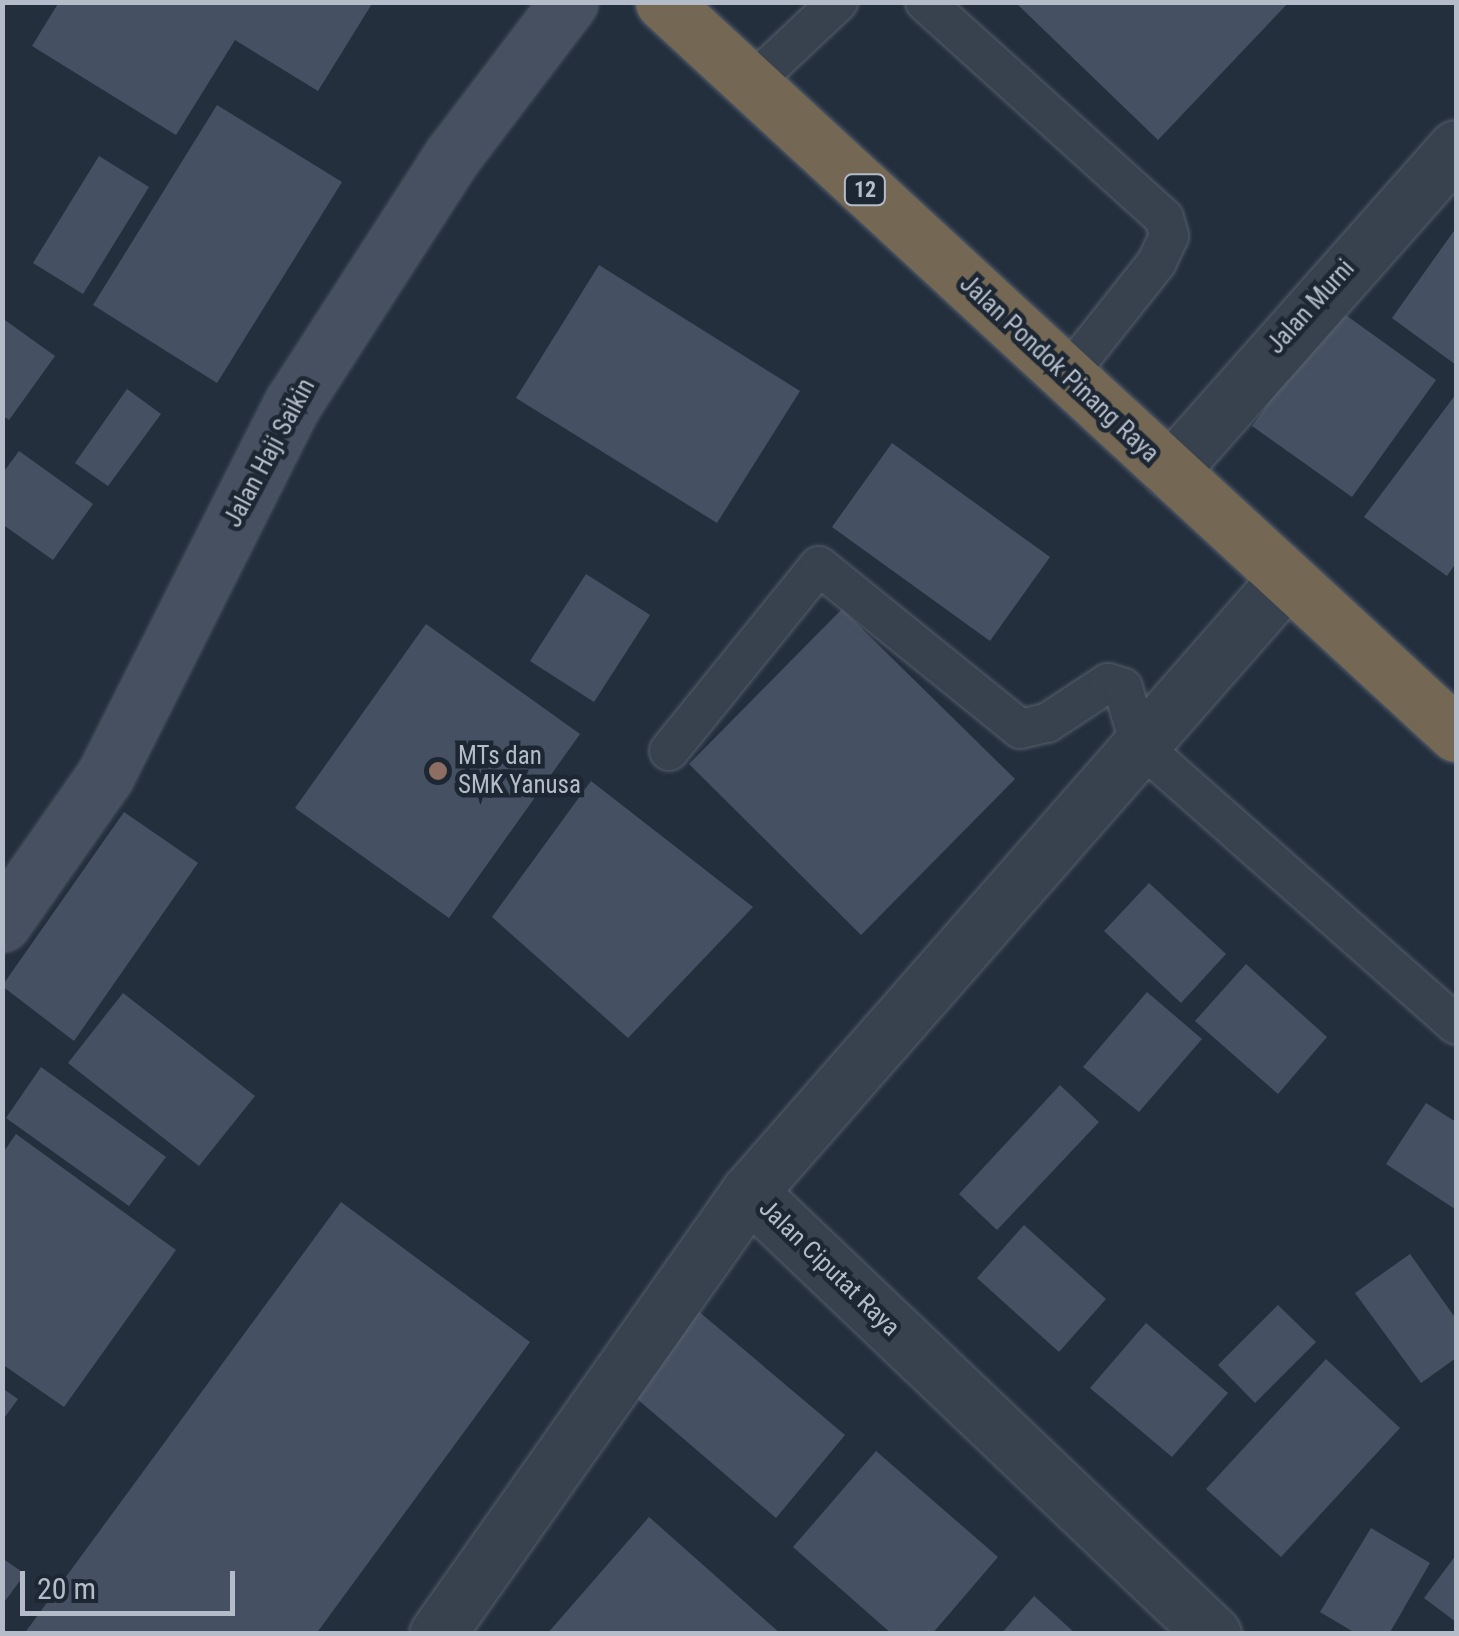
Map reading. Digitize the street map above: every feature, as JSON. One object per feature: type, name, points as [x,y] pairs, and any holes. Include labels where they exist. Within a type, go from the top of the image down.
[{"type":"highway","name":"Jalan Pondok Pinang Raya","points":[[662,2],[1456,734]]},
{"type":"street","name":"Jalan Haji Saikin","points":[[2,923],[105,776],[293,404],[453,155],[569,2]]},
{"type":"street","name":"Jalan Murni","points":[[1170,471],[1456,148]]},
{"type":"street","points":[[749,1192],[1286,578]]},
{"type":"street","name":"Jalan Ciputat Raya","points":[[437,1634],[749,1192],[1213,1634]]},
{"type":"lane","points":[[750,84],[838,2]]},
{"type":"lane","points":[[924,2],[1164,218],[1169,236],[1157,262],[1066,377]]},
{"type":"lane","points":[[669,751],[820,566],[1020,729],[1046,723],[1108,682],[1128,692],[1140,745],[1456,1025]]},
{"type":"building","points":[[59,2],[373,2],[318,91],[235,40],[176,135],[32,46]]},
{"type":"building","points":[[1015,2],[1289,2],[1158,140]]},
{"type":"building","points":[[217,105],[342,182],[217,383],[93,305]]},
{"type":"building","points":[[99,156],[149,187],[83,294],[33,263]]},
{"type":"building","points":[[1456,228],[1456,365],[1392,318]]},
{"type":"building","points":[[599,265],[800,391],[717,523],[516,398]]},
{"type":"building","points":[[1336,308],[1436,380],[1352,497],[1252,426]]},
{"type":"building","points":[[2,318],[55,356],[9,420],[2,415]]},
{"type":"building","points":[[127,389],[161,414],[108,486],[75,463]]},
{"type":"building","points":[[1456,394],[1456,563],[1447,576],[1364,517]]},
{"type":"building","points":[[892,443],[1050,557],[990,641],[832,527]]},
{"type":"building","points":[[19,451],[93,504],[53,560],[2,524],[2,474]]},
{"type":"building","points":[[586,574],[650,615],[594,702],[530,661]]},
{"type":"building","points":[[842,609],[1015,779],[861,935],[689,764]]},
{"type":"building","name":"MTs dan SMK Yanusa","points":[[426,624],[580,734],[449,918],[295,808]]},
{"type":"building","points":[[591,781],[753,907],[628,1038],[492,917]]},
{"type":"building","points":[[124,812],[198,863],[74,1041],[2,986]]},
{"type":"building","points":[[1149,883],[1226,954],[1181,1003],[1104,931]]},
{"type":"building","points":[[1246,964],[1327,1037],[1278,1094],[1195,1021]]},
{"type":"building","points":[[1147,992],[1202,1039],[1139,1112],[1083,1067]]},
{"type":"building","points":[[123,993],[255,1096],[199,1166],[68,1063]]},
{"type":"building","points":[[41,1067],[166,1157],[129,1206],[6,1118]]},
{"type":"building","points":[[1060,1085],[1099,1122],[997,1230],[959,1194]]},
{"type":"building","points":[[1426,1103],[1456,1122],[1455,1209],[1386,1164]]},
{"type":"building","points":[[16,1134],[176,1250],[64,1407],[2,1364],[2,1154]]},
{"type":"building","points":[[341,1202],[530,1342],[316,1634],[24,1634]]},
{"type":"building","points":[[1024,1225],[1106,1299],[1059,1352],[977,1278]]},
{"type":"building","points":[[1410,1254],[1456,1319],[1456,1358],[1421,1383],[1355,1293]]},
{"type":"building","points":[[691,1305],[845,1435],[776,1518],[622,1386]]},
{"type":"building","points":[[1278,1305],[1316,1342],[1255,1403],[1218,1365]]},
{"type":"building","points":[[1146,1323],[1228,1393],[1172,1457],[1090,1388]]},
{"type":"building","points":[[1326,1359],[1400,1428],[1281,1557],[1206,1489]]},
{"type":"building","points":[[2,1388],[18,1399],[2,1421]]},
{"type":"building","points":[[876,1451],[998,1557],[932,1634],[892,1634],[793,1547]]},
{"type":"building","points":[[649,1517],[781,1634],[547,1634]]},
{"type":"building","points":[[1371,1528],[1430,1563],[1389,1634],[1357,1634],[1320,1612]]},
{"type":"building","points":[[1456,1555],[1456,1622],[1424,1598]]},
{"type":"building","points":[[2,1558],[25,1574],[2,1605]]},
{"type":"building","points":[[1034,1596],[1076,1634],[1001,1634]]},
{"type":"place","name":"MTs dan SMK Yanusa","points":[[438,771]]}]
